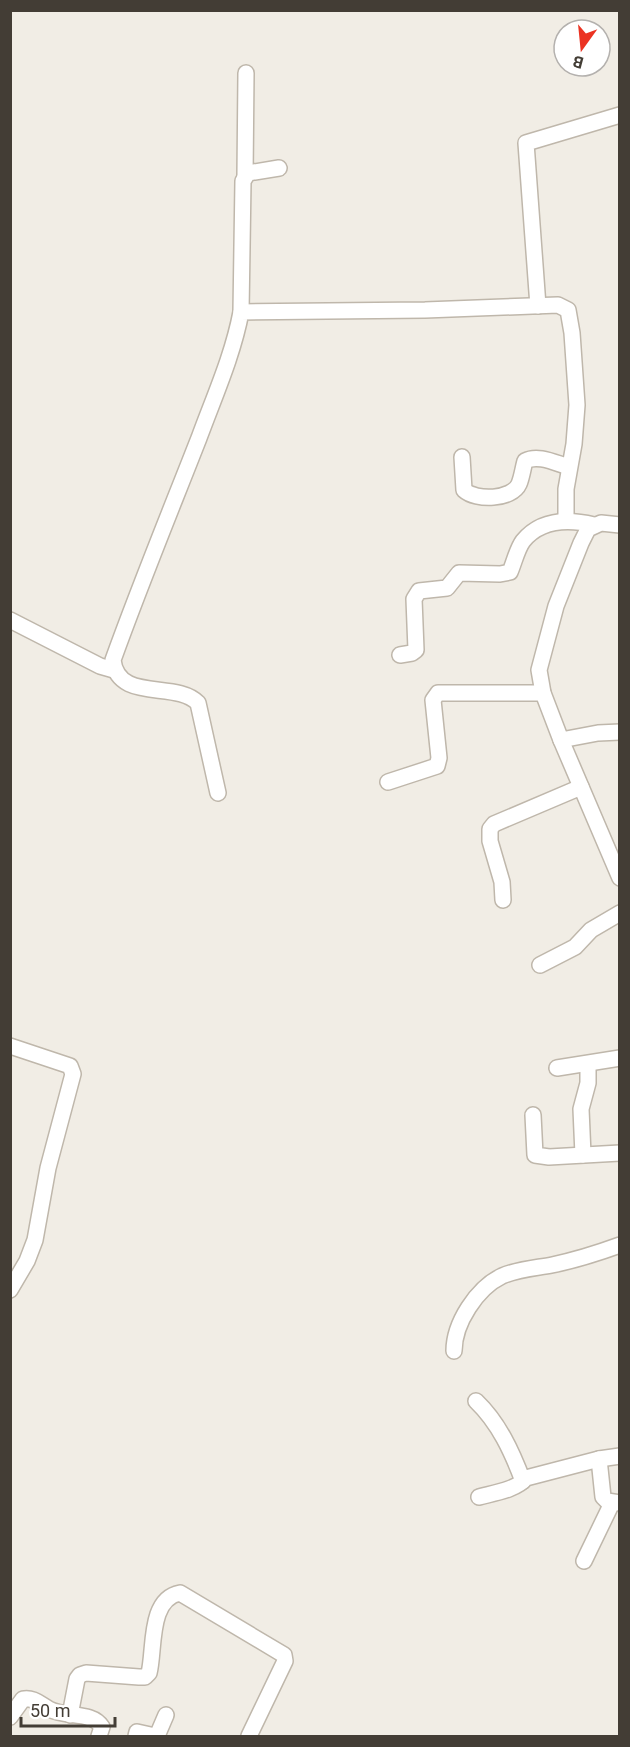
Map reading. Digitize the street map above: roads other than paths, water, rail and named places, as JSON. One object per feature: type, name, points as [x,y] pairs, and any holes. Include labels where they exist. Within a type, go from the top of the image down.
[{"type":"street","points":[[114,669],[113,660],[139,587],[221,379],[241,312],[246,73]]},
{"type":"street","points":[[538,306],[526,143],[620,115]]},
{"type":"street","points":[[245,176],[262,170],[279,168]]},
{"type":"street","points":[[241,312],[425,310],[558,305],[566,307],[577,389],[576,425],[566,489],[566,520]]},
{"type":"street","points":[[462,457],[464,490],[468,494],[481,497],[512,492],[519,485],[525,461],[528,459],[537,458],[569,468]]},
{"type":"street","points":[[400,655],[416,650],[414,599],[419,591],[447,588],[459,573],[500,574],[510,572],[523,542],[548,525],[566,520],[594,525],[620,525]]},
{"type":"street","points":[[594,525],[588,529],[581,543],[547,635],[538,670],[543,693],[561,740],[620,878]]},
{"type":"street","points":[[10,620],[100,666],[114,669],[127,683],[138,687],[188,695],[198,703],[218,793]]},
{"type":"street","points":[[388,782],[437,766],[439,758],[433,700],[438,693],[543,693]]},
{"type":"street","points":[[561,740],[598,733],[620,732]]},
{"type":"street","points":[[503,900],[502,882],[490,841],[489,829],[494,824],[581,787]]},
{"type":"street","points":[[540,965],[575,947],[591,930],[620,913]]},
{"type":"street","points":[[10,1046],[70,1066],[73,1074],[48,1168],[35,1240],[27,1261],[10,1290]]},
{"type":"street","points":[[557,1068],[620,1059]]},
{"type":"street","points":[[583,1155],[581,1109],[588,1083],[588,1064]]},
{"type":"street","points":[[533,1115],[535,1155],[549,1157],[620,1154]]},
{"type":"street","points":[[454,1351],[454,1339],[458,1325],[468,1308],[501,1276],[597,1254],[620,1245]]},
{"type":"street","points":[[476,1401],[500,1432],[523,1481]]},
{"type":"street","points":[[479,1497],[512,1487],[526,1478],[598,1459],[620,1456]]},
{"type":"street","points":[[584,1561],[616,1503],[603,1497],[598,1459]]},
{"type":"street","points":[[70,1715],[77,1679],[80,1675],[86,1673],[145,1677],[149,1673],[158,1614],[164,1602],[172,1594],[180,1593],[284,1655],[285,1661],[249,1737]]},
{"type":"street","points":[[10,1717],[23,1699],[27,1698],[59,1713],[94,1719],[102,1727],[99,1737]]},
{"type":"street","points":[[136,1737],[137,1732],[156,1737],[166,1715]]}]
